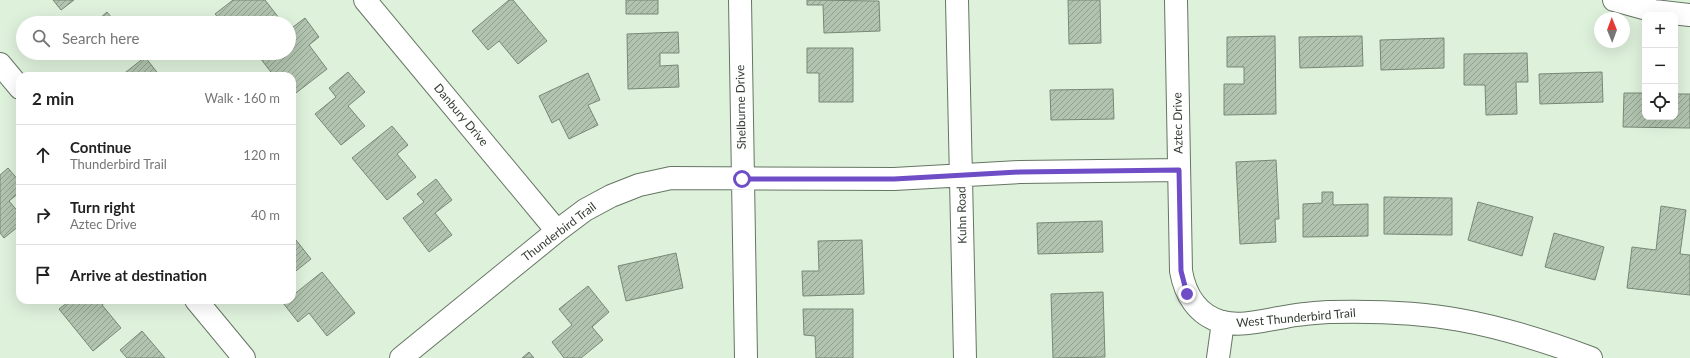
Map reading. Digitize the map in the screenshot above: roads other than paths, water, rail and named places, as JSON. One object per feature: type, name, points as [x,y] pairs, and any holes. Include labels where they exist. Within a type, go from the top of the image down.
[{"type":"street","name":"Danbury Drive","points":[[366,0],[557,231]]},
{"type":"street","name":"Shelburne Drive","points":[[740,0],[746,358]]},
{"type":"street","name":"Kuhn Road","points":[[957,0],[965,358]]},
{"type":"street","name":"Aztec Drive","points":[[1176,0],[1181,271],[1187,294],[1202,312],[1223,322]]},
{"type":"street","points":[[1614,0],[1654,11],[1690,16]]},
{"type":"street","points":[[0,64],[16,83]]},
{"type":"street","name":"Thunderbird Trail","points":[[401,358],[585,210],[611,196],[639,185],[671,178],[894,179],[1020,172],[1179,170]]},
{"type":"street","points":[[199,304],[244,358]]},
{"type":"street","name":"West Thunderbird Trail","points":[[1218,358],[1223,322],[1236,324],[1286,316],[1329,312],[1409,313],[1460,320],[1540,340],[1591,358]]}]
